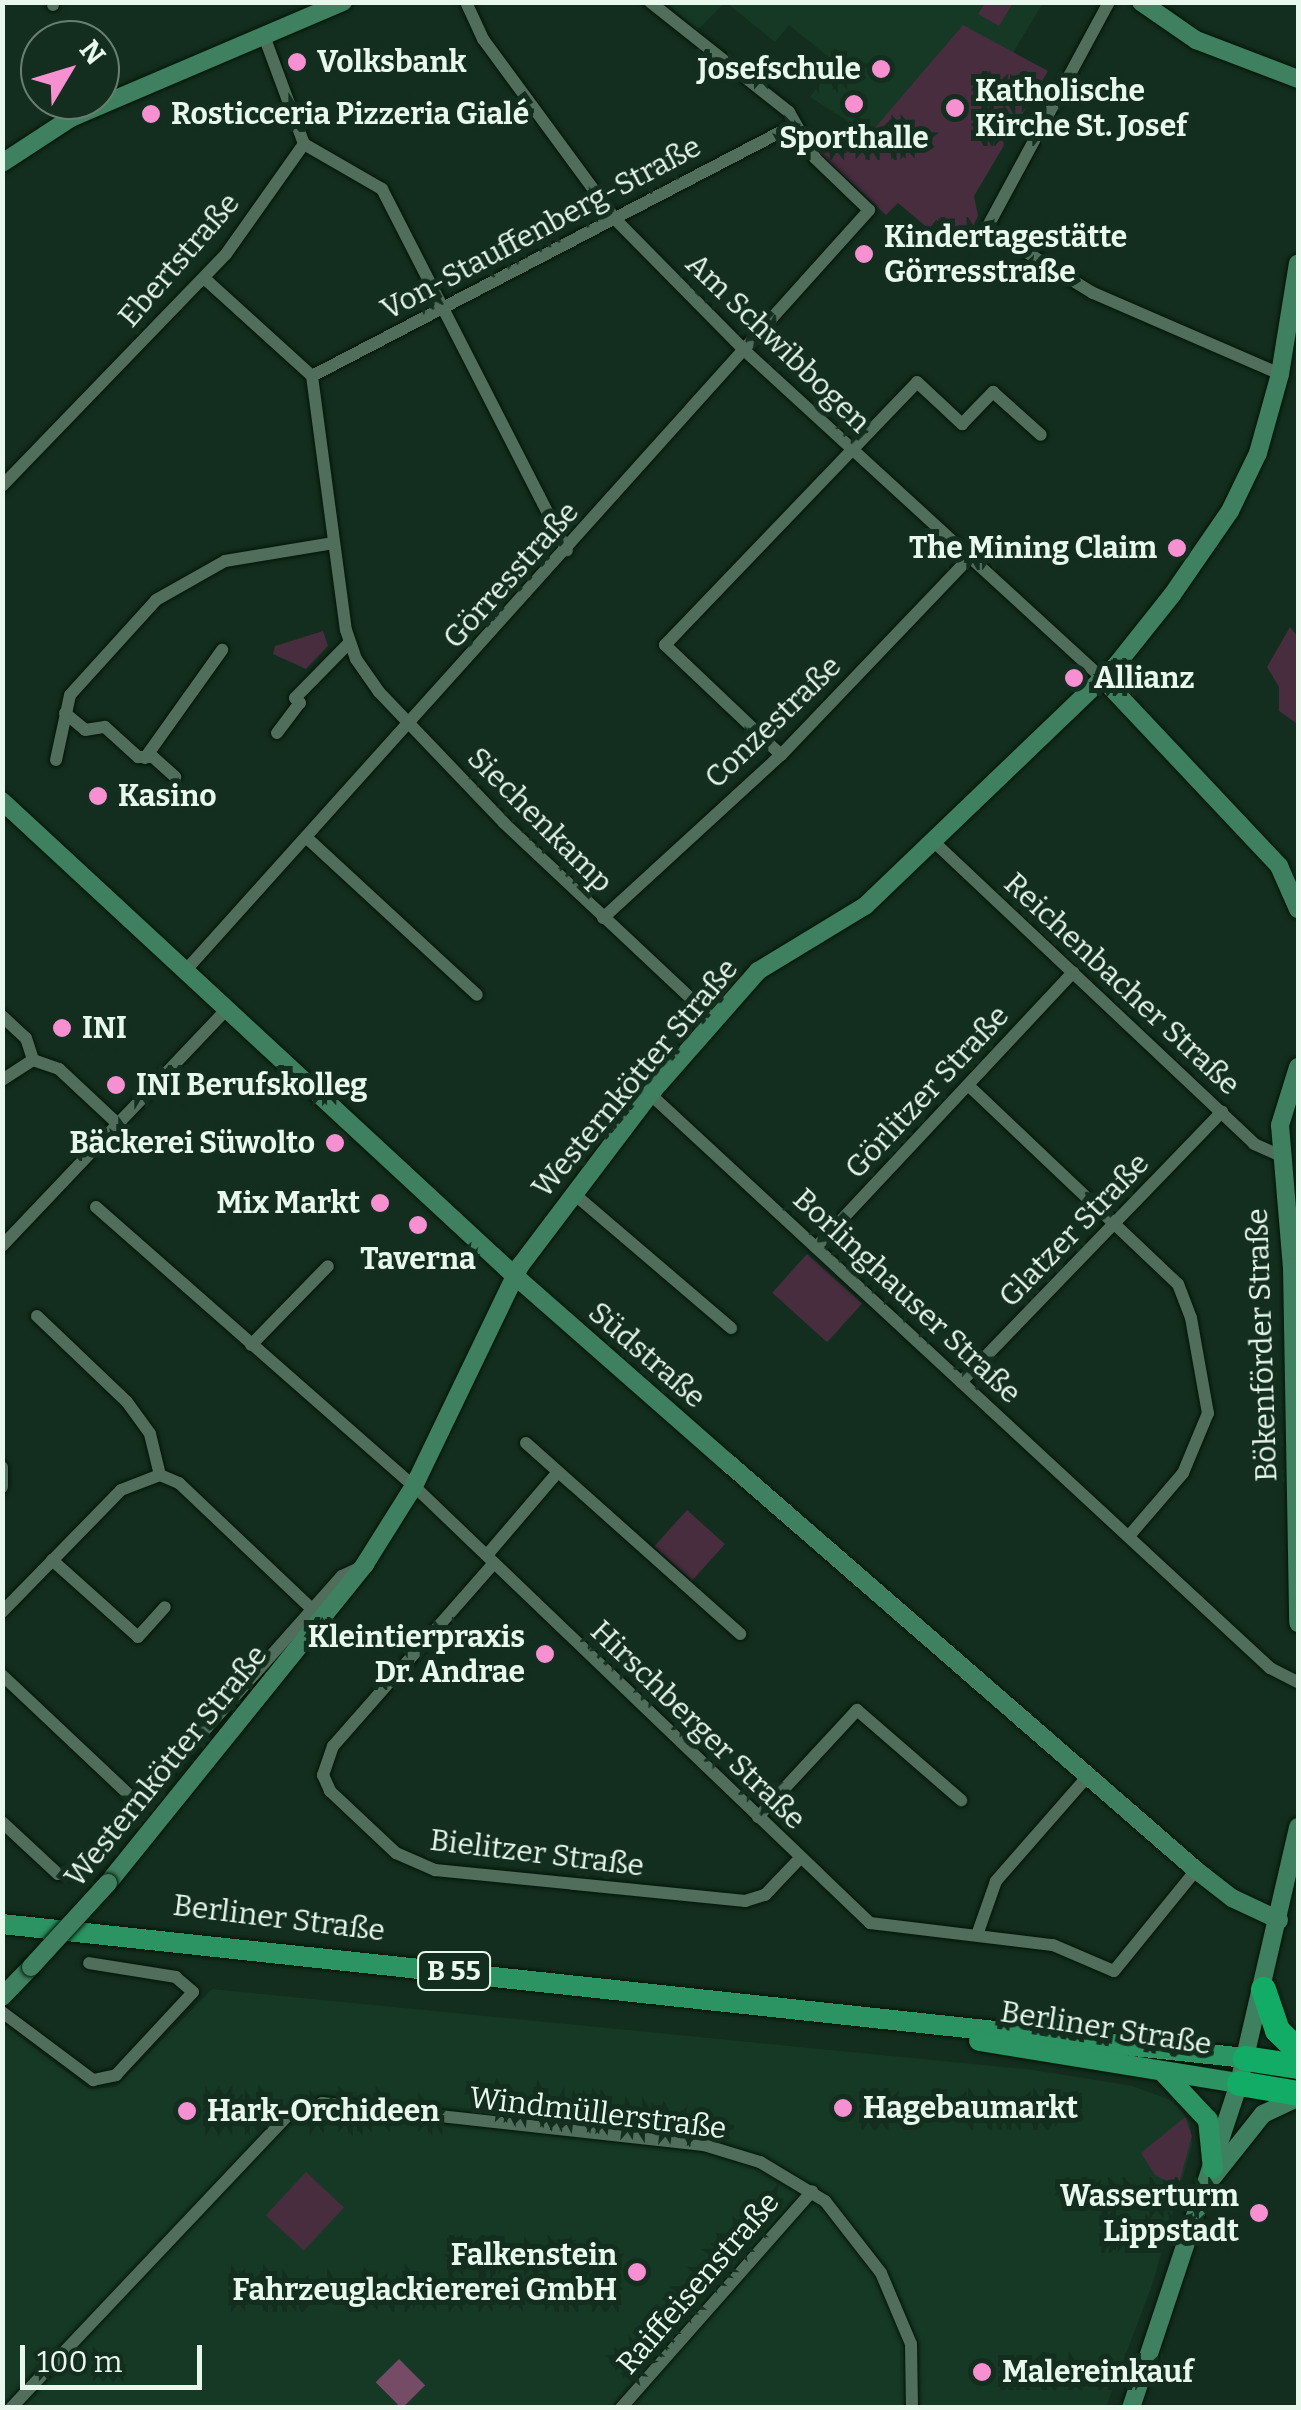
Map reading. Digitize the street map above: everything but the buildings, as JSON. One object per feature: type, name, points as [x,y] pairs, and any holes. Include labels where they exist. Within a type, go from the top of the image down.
[{"type":"highway","points":[[1263,1989],[1277,2030],[1298,2050]]},
{"type":"highway","name":"Berliner Straße","points":[[1242,2070],[1298,2066]]},
{"type":"highway","name":"Berliner Straße","points":[[1242,2070],[1298,2095]]},
{"type":"main road","name":"Berliner Straße","points":[[2,1924],[904,2024],[1242,2070]]},
{"type":"main road","name":"Berliner Straße","points":[[904,2024],[1164,2073],[1242,2070]]},
{"type":"main road","points":[[1164,2073],[1208,2120],[1211,2175]]},
{"type":"street","points":[[6,154],[71,118],[344,2]]},
{"type":"street","name":"Am Schwibbogen","points":[[466,2],[483,40],[615,219],[744,350],[1102,678]]},
{"type":"street","points":[[650,2],[789,112],[794,124]]},
{"type":"street","points":[[1109,2],[986,219],[992,234],[1093,293],[1280,374]]},
{"type":"street","points":[[1141,2],[1196,40],[1298,79]]},
{"type":"street","points":[[264,36],[304,144],[382,189],[568,550]]},
{"type":"street","name":"Von-Stauffenberg-Straße","points":[[312,376],[794,124]]},
{"type":"street","name":"Görresstraße","points":[[186,970],[568,550],[868,210],[815,158],[794,124]]},
{"type":"street","name":"Ebertstraße","points":[[2,486],[204,278],[304,144]]},
{"type":"street","points":[[1298,263],[1280,374],[1258,452],[1230,510],[1152,621],[1102,678],[1279,866],[1298,909]]},
{"type":"street","points":[[204,278],[312,376]]},
{"type":"street","name":"Siechenkamp","points":[[312,376],[348,644],[409,724],[603,918],[713,1018]]},
{"type":"street","points":[[781,755],[665,645],[917,382],[962,424],[993,392],[1040,435]]},
{"type":"street","points":[[56,760],[66,713],[82,680],[156,600],[190,576],[225,560],[334,544]]},
{"type":"street","name":"Conzestraße","points":[[603,918],[781,755],[971,556]]},
{"type":"street","points":[[278,734],[300,704],[294,698],[348,644]]},
{"type":"street","points":[[145,758],[222,650]]},
{"type":"street","name":"Westernkötter Straße","points":[[2,1997],[108,1884],[365,1564],[414,1486],[515,1276],[573,1193],[713,1018],[758,972],[864,906],[1102,678]]},
{"type":"street","points":[[66,713],[85,730],[105,726],[145,758],[153,757],[175,777]]},
{"type":"street","name":"Südstraße","points":[[2,801],[515,1276],[1196,1870],[1232,1898],[1279,1920]]},
{"type":"street","points":[[307,838],[478,996]]},
{"type":"street","name":"Reichenbacher Straße","points":[[932,841],[1254,1144],[1282,1156]]},
{"type":"street","name":"Görlitzer Straße","points":[[817,1246],[1073,972]]},
{"type":"street","points":[[2,1246],[228,1008]]},
{"type":"street","points":[[2,1016],[26,1038],[33,1060]]},
{"type":"street","points":[[33,1060],[60,1070],[120,1126]]},
{"type":"street","points":[[2,1080],[33,1060]]},
{"type":"street","name":"Bökenförder Straße","points":[[1298,1067],[1280,1125],[1292,1267],[1298,1624]]},
{"type":"street","points":[[968,1085],[1178,1284],[1209,1400],[1183,1472],[1129,1536]]},
{"type":"street","name":"Borlinghauser Straße","points":[[650,1094],[1280,1676],[1298,1682]]},
{"type":"street","name":"Glatzer Straße","points":[[961,1382],[1222,1112]]},
{"type":"street","points":[[573,1193],[731,1328]]},
{"type":"street","name":"Hirschberger Straße","points":[[96,1207],[414,1486],[870,1923],[1053,1946],[1114,1971],[1196,1870]]},
{"type":"street","points":[[252,1344],[328,1266]]},
{"type":"street","points":[[37,1316],[126,1402],[150,1434],[160,1476]]},
{"type":"street","points":[[526,1443],[740,1634]]},
{"type":"street","points":[[2,1468],[2,1486]]},
{"type":"street","name":"Bielitzer Straße","points":[[558,1472],[333,1746],[323,1775],[330,1790],[396,1853],[435,1870],[744,1901],[765,1895],[801,1858]]},
{"type":"street","points":[[2,1612],[121,1490],[160,1476],[179,1483],[312,1609]]},
{"type":"street","points":[[52,1560],[138,1637],[165,1607]]},
{"type":"street","name":"Westernkötter Straße","points":[[2,1822],[58,1874],[68,1876],[140,1805],[342,1576],[365,1564]]},
{"type":"street","points":[[2,1675],[140,1805]]},
{"type":"street","points":[[758,1817],[857,1710],[961,1800]]},
{"type":"street","points":[[978,1935],[996,1881],[1088,1776]]},
{"type":"street","points":[[1131,2408],[1211,2175],[1242,2070],[1298,1827]]},
{"type":"street","points":[[2,2012],[92,2080],[116,2075],[193,1992],[176,1976],[89,1963]]},
{"type":"street","points":[[1211,2175],[1263,2114],[1298,2095]]},
{"type":"street","name":"Windmüllerstraße","points":[[11,2408],[302,2106],[704,2145],[760,2162],[812,2191],[854,2231],[890,2291],[911,2344],[912,2408]]},
{"type":"street","name":"Raiffeisenstraße","points":[[621,2408],[812,2191]]},
{"type":"shaded area","points":[[985,2],[1013,3],[999,26],[978,14]]},
{"type":"shaded area","points":[[667,3],[724,3],[697,31]]},
{"type":"shaded area","name":"Josefschule","points":[[727,3],[1043,3],[1012,54],[889,115],[870,135],[810,97],[836,63],[789,25],[775,42]]},
{"type":"shaded area","points":[[963,25],[1048,71],[974,196],[978,216],[972,229],[961,235],[936,220],[929,229],[898,203],[886,215],[815,149],[804,129],[832,144],[841,133],[862,143]]},
{"type":"shaded area","points":[[1290,627],[1298,637],[1296,723],[1279,711],[1279,687],[1267,667]]},
{"type":"shaded area","points":[[323,631],[328,646],[306,669],[273,654],[275,646]]},
{"type":"shaded area","points":[[807,1254],[862,1304],[827,1342],[772,1293]]},
{"type":"shaded area","points":[[687,1510],[725,1544],[692,1581],[654,1546]]},
{"type":"shaded area","points":[[212,1989],[1033,2070],[1132,2086],[1173,2101],[1190,2123],[1192,2145],[1152,2285],[1106,2407],[3,2407],[2,2023],[89,2089],[116,2087]]},
{"type":"shaded area","points":[[1185,2117],[1192,2136],[1178,2187],[1155,2175],[1141,2153]]},
{"type":"shaded area","points":[[306,2172],[344,2207],[304,2251],[266,2215]]},
{"type":"shaded area","points":[[399,2359],[425,2385],[401,2408],[376,2382]]},
{"type":"place","name":"Volksbank","points":[[297,62]]},
{"type":"place","name":"Josefschule","points":[[881,69]]},
{"type":"place","name":"Sporthalle","points":[[854,104]]},
{"type":"place","name":"Katholische Kirche St. Josef","points":[[955,108]]},
{"type":"place","name":"Rosticceria Pizzeria Gialé","points":[[151,114]]},
{"type":"place","name":"Kindertagestätte Görresstraße","points":[[864,254]]},
{"type":"place","name":"The Mining Claim","points":[[1177,548]]},
{"type":"place","name":"Allianz","points":[[1074,678]]},
{"type":"place","name":"Kasino","points":[[98,796]]},
{"type":"place","name":"INI","points":[[62,1028]]},
{"type":"place","name":"INI Berufskolleg","points":[[116,1085]]},
{"type":"place","name":"Bäckerei Süwolto","points":[[335,1143]]},
{"type":"place","name":"Mix Markt","points":[[380,1203]]},
{"type":"place","name":"Taverna","points":[[418,1225]]},
{"type":"place","name":"Kleintierpraxis Dr. Andrae","points":[[545,1654]]},
{"type":"place","name":"Hagebaumarkt","points":[[843,2108]]},
{"type":"place","name":"Hark-Orchideen","points":[[187,2111]]},
{"type":"place","name":"Wasserturm Lippstadt","points":[[1259,2213]]},
{"type":"place","name":"Falkenstein Fahrzeuglackiererei GmbH","points":[[637,2272]]},
{"type":"place","name":"Malereinkauf","points":[[982,2372]]}]
